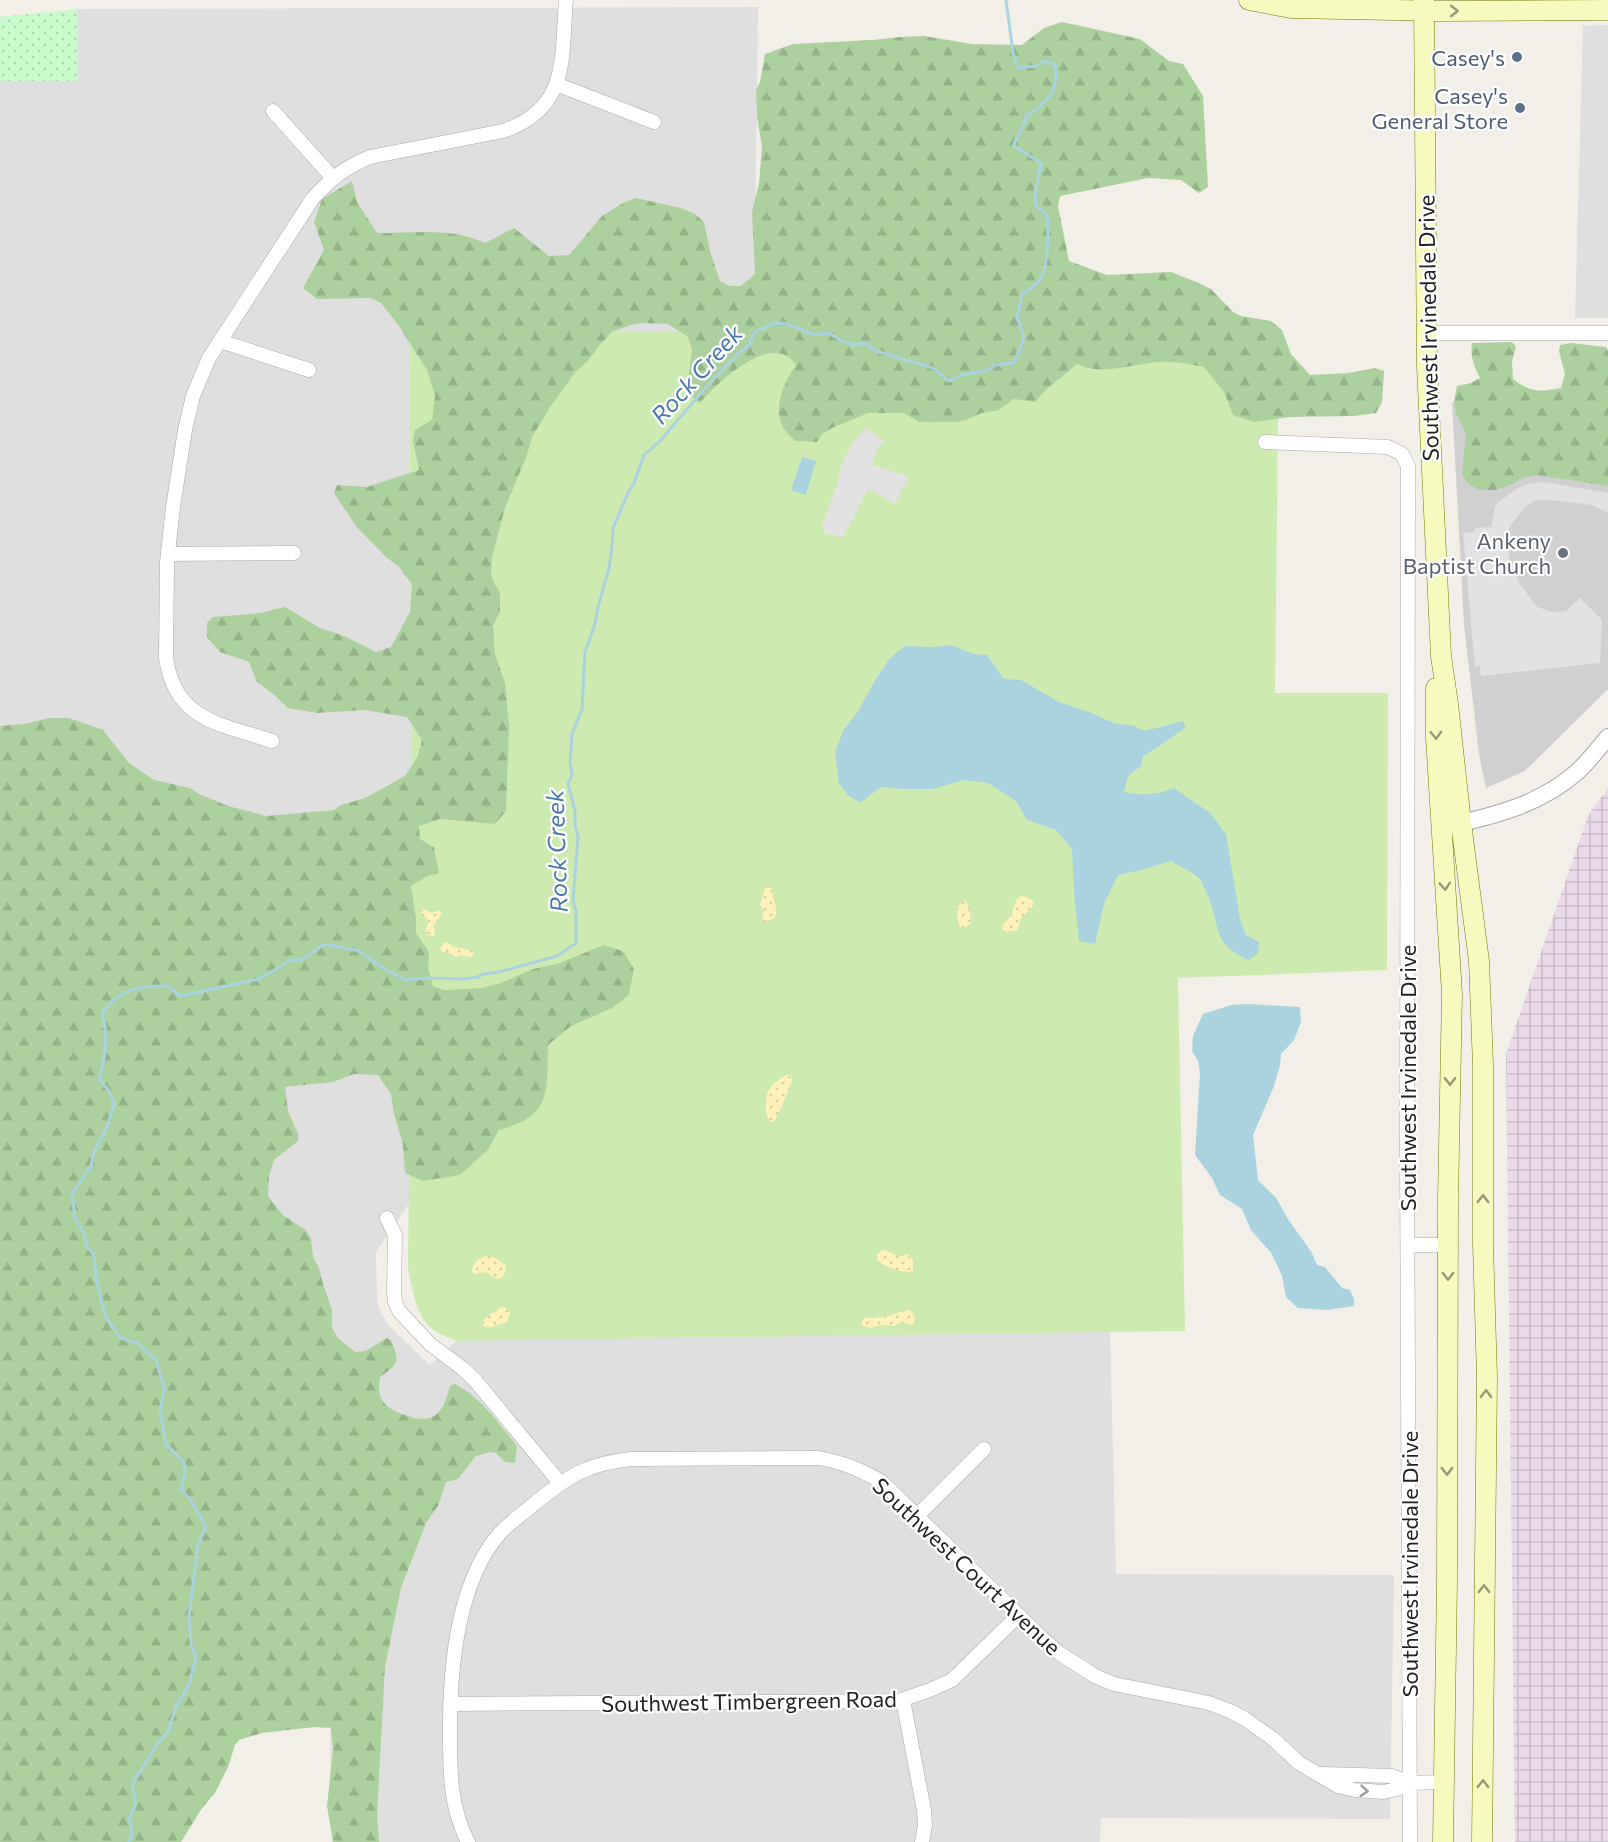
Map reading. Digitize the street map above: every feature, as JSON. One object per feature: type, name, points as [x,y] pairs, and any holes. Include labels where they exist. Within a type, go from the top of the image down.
[{"type":"main road","points":[[1250,0],[1291,8],[1424,5],[1608,10]]},
{"type":"main road","name":"Southwest Irvinedale Drive","points":[[1424,5],[1426,333],[1441,656],[1449,704],[1451,825],[1452,994],[1443,1842]]},
{"type":"main road","name":"Southwest Irvinedale Drive","points":[[1451,825],[1479,961],[1483,1065],[1486,1377],[1482,1842]]},
{"type":"street","points":[[272,741],[208,720],[192,710],[177,693],[168,672],[166,658],[168,554],[185,430],[193,396],[204,368],[313,198],[332,177],[349,166],[370,157],[503,131],[517,126],[545,103],[556,84],[563,60],[566,0]]},
{"type":"street","points":[[556,84],[654,122]]},
{"type":"street","points":[[273,111],[332,177]]},
{"type":"street","points":[[1426,333],[1608,333]]},
{"type":"street","points":[[220,341],[309,370]]},
{"type":"street","name":"Southwest Irvinedale Drive","points":[[1264,442],[1388,447],[1402,454],[1408,466],[1410,1842]]},
{"type":"street","points":[[168,554],[294,553]]},
{"type":"street","points":[[1451,825],[1508,811],[1552,790],[1579,770],[1608,737]]},
{"type":"street","points":[[387,1218],[395,1235],[394,1292],[399,1311],[430,1344],[474,1380],[560,1483]]},
{"type":"street","points":[[1408,1245],[1448,1245]]},
{"type":"street","points":[[917,1516],[984,1449]]},
{"type":"street","name":"Southwest Court Avenue","points":[[468,1842],[457,1817],[451,1785],[450,1704],[458,1630],[478,1568],[501,1532],[560,1483],[595,1465],[631,1459],[819,1458],[859,1468],[882,1482],[1059,1653],[1095,1676],[1114,1684],[1209,1703],[1230,1711],[1272,1738],[1299,1763],[1320,1774],[1392,1776],[1410,1783],[1443,1782]]},
{"type":"street","name":"Southwest Timbergreen Road","points":[[450,1704],[903,1700],[952,1680],[1019,1615]]},
{"type":"street","points":[[903,1700],[924,1810],[925,1826],[922,1842]]},
{"type":"shaded area","points":[[758,7],[754,332],[409,331],[412,876],[410,1202],[376,1252],[377,1302],[381,1314],[390,1327],[430,1365],[456,1341],[1110,1332],[1116,1574],[1394,1575],[1390,1819],[1101,1818],[1100,1842],[332,1842],[323,1328],[0,1842],[0,81],[77,81],[77,9]]},
{"type":"shaded area","points":[[1608,25],[1608,318],[1575,318],[1583,26]]},
{"type":"shaded area","points":[[1608,401],[1608,689],[1525,771],[1486,788],[1479,754],[1464,625],[1452,403]]},
{"type":"shaded area","points":[[866,428],[884,441],[877,449],[872,465],[904,475],[908,479],[895,504],[868,489],[843,537],[825,533],[822,526],[837,485],[841,466],[852,443]]},
{"type":"shaded area","points":[[1544,482],[1608,493],[1608,513],[1592,505],[1537,500],[1527,505],[1510,526],[1506,541],[1512,570],[1537,607],[1552,612],[1566,611],[1580,598],[1602,620],[1600,663],[1481,676],[1480,666],[1475,667],[1463,533],[1475,532],[1475,528],[1491,527],[1496,504],[1518,488],[1531,483]]},
{"type":"shaded area","points":[[1608,788],[1608,1842],[1515,1842],[1506,1054],[1588,816]]},
{"type":"green space","points":[[77,9],[77,81],[0,81],[0,17]]},
{"type":"green space","points":[[1062,22],[1140,39],[1169,61],[1183,64],[1203,96],[1208,187],[1199,193],[1181,180],[1148,178],[1060,196],[1058,206],[1069,261],[1107,275],[1171,272],[1199,283],[1211,289],[1233,312],[1241,316],[1271,321],[1282,330],[1291,354],[1310,375],[1348,373],[1375,368],[1384,371],[1382,402],[1376,413],[1354,416],[1289,417],[1254,422],[1233,415],[1224,392],[1204,367],[1179,362],[1159,362],[1099,369],[1077,364],[1035,402],[1014,399],[999,410],[982,413],[958,422],[919,422],[904,413],[868,413],[832,428],[822,434],[817,442],[795,441],[785,430],[779,414],[781,396],[796,365],[786,355],[774,353],[760,356],[746,363],[719,384],[700,403],[686,393],[692,350],[688,337],[668,324],[642,323],[612,332],[587,362],[576,371],[532,437],[505,508],[492,557],[491,574],[500,592],[500,612],[493,625],[495,654],[505,683],[509,726],[506,811],[495,824],[440,819],[419,826],[420,839],[434,847],[439,873],[428,876],[411,886],[416,933],[429,952],[428,968],[433,986],[444,990],[482,988],[501,983],[533,969],[557,964],[604,945],[623,951],[634,969],[629,995],[612,1008],[571,1026],[548,1045],[546,1089],[538,1109],[516,1124],[499,1130],[487,1151],[460,1175],[423,1181],[405,1173],[403,1145],[391,1094],[378,1075],[354,1074],[333,1082],[285,1087],[288,1111],[298,1134],[298,1141],[274,1160],[269,1176],[268,1196],[283,1215],[306,1230],[311,1238],[313,1257],[319,1268],[332,1310],[332,1328],[338,1338],[355,1352],[365,1351],[387,1338],[391,1340],[396,1353],[396,1362],[380,1377],[379,1385],[379,1392],[387,1406],[415,1418],[430,1418],[440,1410],[450,1386],[455,1384],[481,1404],[517,1446],[515,1463],[505,1462],[496,1453],[490,1452],[476,1456],[458,1479],[446,1482],[438,1506],[426,1523],[401,1588],[385,1667],[377,1815],[379,1842],[333,1842],[327,1806],[333,1749],[331,1728],[315,1727],[262,1733],[239,1740],[215,1793],[202,1808],[181,1842],[0,1842],[0,726],[24,724],[49,718],[69,718],[103,730],[129,763],[154,780],[190,788],[228,806],[266,816],[334,810],[341,805],[365,798],[405,776],[418,756],[422,740],[407,717],[365,710],[317,713],[288,708],[257,682],[249,662],[220,652],[207,637],[207,623],[213,617],[261,613],[285,607],[320,628],[344,636],[376,652],[391,647],[410,612],[412,584],[399,567],[356,526],[334,493],[337,485],[367,487],[419,470],[413,441],[415,430],[432,420],[435,395],[427,370],[399,326],[381,303],[370,298],[317,299],[303,288],[324,250],[314,222],[322,199],[352,181],[357,202],[377,233],[446,233],[485,243],[514,228],[549,256],[569,255],[602,216],[636,198],[681,208],[695,214],[704,222],[720,281],[730,286],[741,286],[755,274],[752,212],[759,183],[762,147],[757,117],[756,90],[760,82],[765,54],[793,44],[924,36],[972,44],[1022,45],[1044,28]]},
{"type":"green space","points":[[409,331],[1279,333],[1275,693],[1388,693],[1387,970],[1178,978],[1185,1331],[456,1341],[436,1332],[426,1323],[415,1300],[408,1267],[412,876]]},
{"type":"green space","points":[[1512,342],[1516,347],[1512,361],[1513,379],[1525,387],[1541,391],[1561,388],[1565,374],[1559,351],[1560,345],[1571,343],[1606,347],[1608,351],[1608,486],[1537,475],[1522,478],[1495,490],[1478,490],[1462,475],[1466,434],[1456,413],[1454,402],[1457,386],[1480,378],[1473,361],[1472,343]]},
{"type":"sand","points":[[765,888],[771,888],[777,912],[774,918],[766,922],[762,918],[764,910],[760,905]]},
{"type":"sand","points":[[1021,896],[1033,901],[1032,907],[1020,920],[1017,930],[1006,932],[1002,929],[1003,924],[1011,916],[1017,898]]},
{"type":"sand","points":[[963,901],[967,903],[971,922],[962,928],[957,913]]},
{"type":"sand","points":[[424,909],[432,913],[439,910],[442,913],[434,925],[434,936],[428,935],[426,929],[429,921],[421,914]]},
{"type":"sand","points":[[447,942],[454,947],[472,950],[474,953],[471,957],[460,955],[456,957],[441,951],[440,945]]},
{"type":"sand","points":[[791,1075],[792,1080],[775,1120],[772,1122],[766,1110],[766,1098],[773,1084]]},
{"type":"sand","points":[[885,1250],[899,1257],[908,1254],[913,1261],[913,1271],[899,1271],[880,1263],[877,1255],[880,1251]]},
{"type":"sand","points":[[489,1256],[505,1265],[503,1276],[497,1279],[486,1272],[476,1274],[472,1272],[473,1265],[477,1261]]},
{"type":"sand","points":[[502,1307],[507,1308],[510,1313],[507,1322],[492,1327],[483,1326],[485,1318]]},
{"type":"sand","points":[[905,1310],[913,1314],[915,1320],[913,1325],[901,1322],[893,1326],[881,1325],[871,1328],[862,1325],[864,1318],[886,1317]]},
{"type":"water","points":[[802,457],[816,461],[806,495],[791,490]]},
{"type":"water","points":[[951,645],[973,654],[987,655],[1004,679],[1021,680],[1059,702],[1114,723],[1134,726],[1145,731],[1183,721],[1186,727],[1143,756],[1141,766],[1128,776],[1124,792],[1149,794],[1174,788],[1210,813],[1226,834],[1240,919],[1246,935],[1259,942],[1258,953],[1249,960],[1228,947],[1218,932],[1211,903],[1200,879],[1171,861],[1118,875],[1104,904],[1095,944],[1079,941],[1072,849],[1056,830],[1027,820],[1016,801],[988,783],[963,780],[933,789],[881,787],[860,803],[848,795],[839,783],[835,753],[843,731],[890,658],[905,646]]},
{"type":"water","points":[[1231,1005],[1300,1007],[1301,1022],[1294,1040],[1281,1054],[1274,1086],[1253,1135],[1258,1180],[1276,1198],[1312,1253],[1317,1265],[1325,1267],[1342,1288],[1350,1290],[1354,1306],[1327,1310],[1298,1308],[1286,1297],[1282,1276],[1272,1254],[1251,1230],[1242,1209],[1220,1195],[1212,1178],[1195,1155],[1200,1073],[1198,1061],[1192,1051],[1193,1036],[1203,1014]]},
{"type":"waterway","name":"Rock Creek","points":[[129,1842],[132,1832],[129,1817],[135,1802],[132,1785],[158,1743],[168,1732],[176,1707],[189,1685],[196,1658],[191,1643],[189,1616],[198,1544],[206,1527],[190,1499],[181,1490],[184,1463],[166,1444],[160,1412],[164,1387],[156,1360],[137,1343],[120,1338],[105,1315],[96,1278],[94,1255],[87,1246],[84,1233],[75,1218],[72,1194],[91,1166],[94,1152],[107,1127],[114,1104],[109,1091],[99,1079],[105,1047],[102,1013],[123,993],[139,988],[168,986],[180,996],[258,979],[290,960],[301,960],[325,944],[359,951],[386,970],[406,980],[478,977],[557,956],[576,943],[576,911],[573,901],[578,837],[575,811],[568,784],[572,775],[570,763],[572,734],[582,709],[585,652],[595,624],[609,568],[613,528],[644,455],[659,442],[707,386],[749,345],[755,332],[775,323],[787,324],[815,335],[829,333],[854,345],[865,343],[876,351],[933,368],[949,381],[962,375],[988,370],[995,365],[1014,363],[1024,338],[1017,317],[1022,295],[1042,276],[1047,255],[1048,229],[1047,215],[1036,206],[1035,194],[1041,163],[1014,146],[1026,116],[1050,95],[1056,74],[1055,65],[1045,61],[1036,66],[1018,68],[1013,53],[1006,0]]},
{"type":"place","name":"Casey's","points":[[1517,57]]},
{"type":"place","name":"Casey's General Store","points":[[1520,108]]},
{"type":"place","name":"Ankeny Baptist Church","points":[[1563,553]]}]
